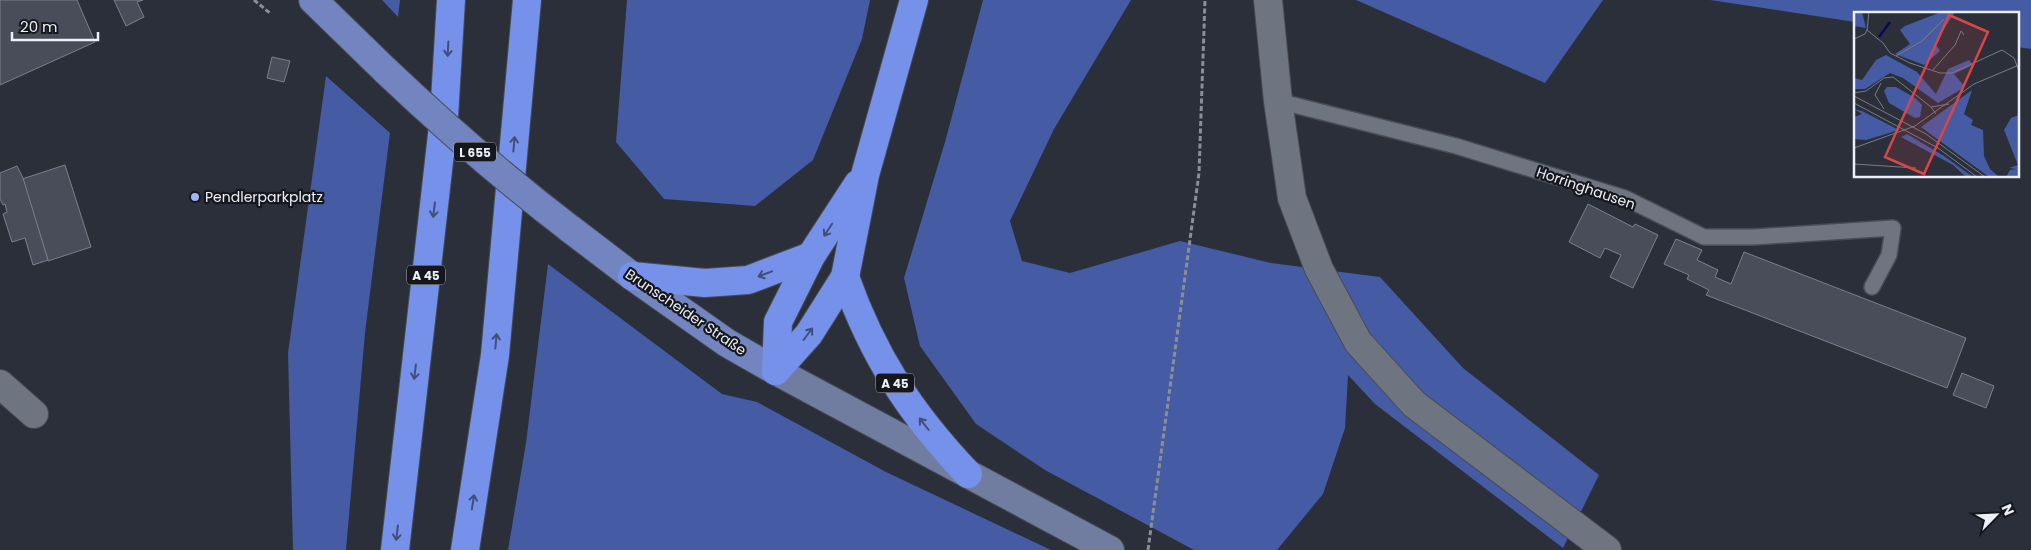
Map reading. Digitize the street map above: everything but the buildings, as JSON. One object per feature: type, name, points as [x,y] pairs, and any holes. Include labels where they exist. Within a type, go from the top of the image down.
[{"type":"highway","name":"A 45","points":[[395,550],[444,117],[451,0]]},
{"type":"highway","points":[[776,371],[809,334],[845,277],[865,175],[914,0]]},
{"type":"highway","points":[[466,550],[495,355],[528,3]]},
{"type":"highway","points":[[776,371],[778,322],[811,256],[865,175]]},
{"type":"highway","points":[[632,276],[705,283],[748,280],[811,256]]},
{"type":"highway","name":"A 45","points":[[845,277],[872,343],[892,378],[914,412],[968,474]]},
{"type":"main road","name":"Brunscheider Straße","points":[[313,0],[337,25],[468,146],[525,194],[632,276],[726,342],[776,371],[1110,550]]},
{"type":"street","points":[[1268,0],[1278,101],[1292,198],[1319,269],[1358,342],[1414,404],[1607,550]]},
{"type":"street","points":[[0,384],[34,414]]},
{"type":"lane","name":"Horringhausen","points":[[1278,101],[1456,146],[1625,198],[1704,237],[1754,237],[1893,228],[1889,255],[1872,287]]},
{"type":"path","points":[[254,0],[271,14]]},
{"type":"path","points":[[1148,550],[1199,173],[1204,0]]},
{"type":"shaded area","points":[[382,0],[400,0],[398,17]]},
{"type":"shaded area","points":[[627,0],[870,0],[862,39],[813,160],[755,206],[664,199],[616,142]]},
{"type":"shaded area","points":[[983,0],[1131,0],[1054,129],[1010,221],[1022,261],[1070,273],[1180,241],[1271,263],[1380,277],[1463,368],[1599,475],[1563,548],[1375,404],[1348,375],[1345,428],[1323,494],[1277,550],[1194,550],[1045,470],[976,424],[920,346],[904,278],[945,142]]},
{"type":"shaded area","points":[[1356,0],[1603,0],[1545,83]]},
{"type":"shaded area","points":[[1710,0],[2031,0],[2031,49],[2018,47],[2018,12],[1854,12],[1854,22]]},
{"type":"shaded area","points":[[326,76],[390,133],[365,333],[346,550],[293,550],[288,353]]},
{"type":"shaded area","points":[[548,264],[722,394],[757,402],[886,472],[1051,550],[508,550],[526,443]]},
{"type":"place","name":"Pendlerparkplatz","points":[[195,197]]}]
